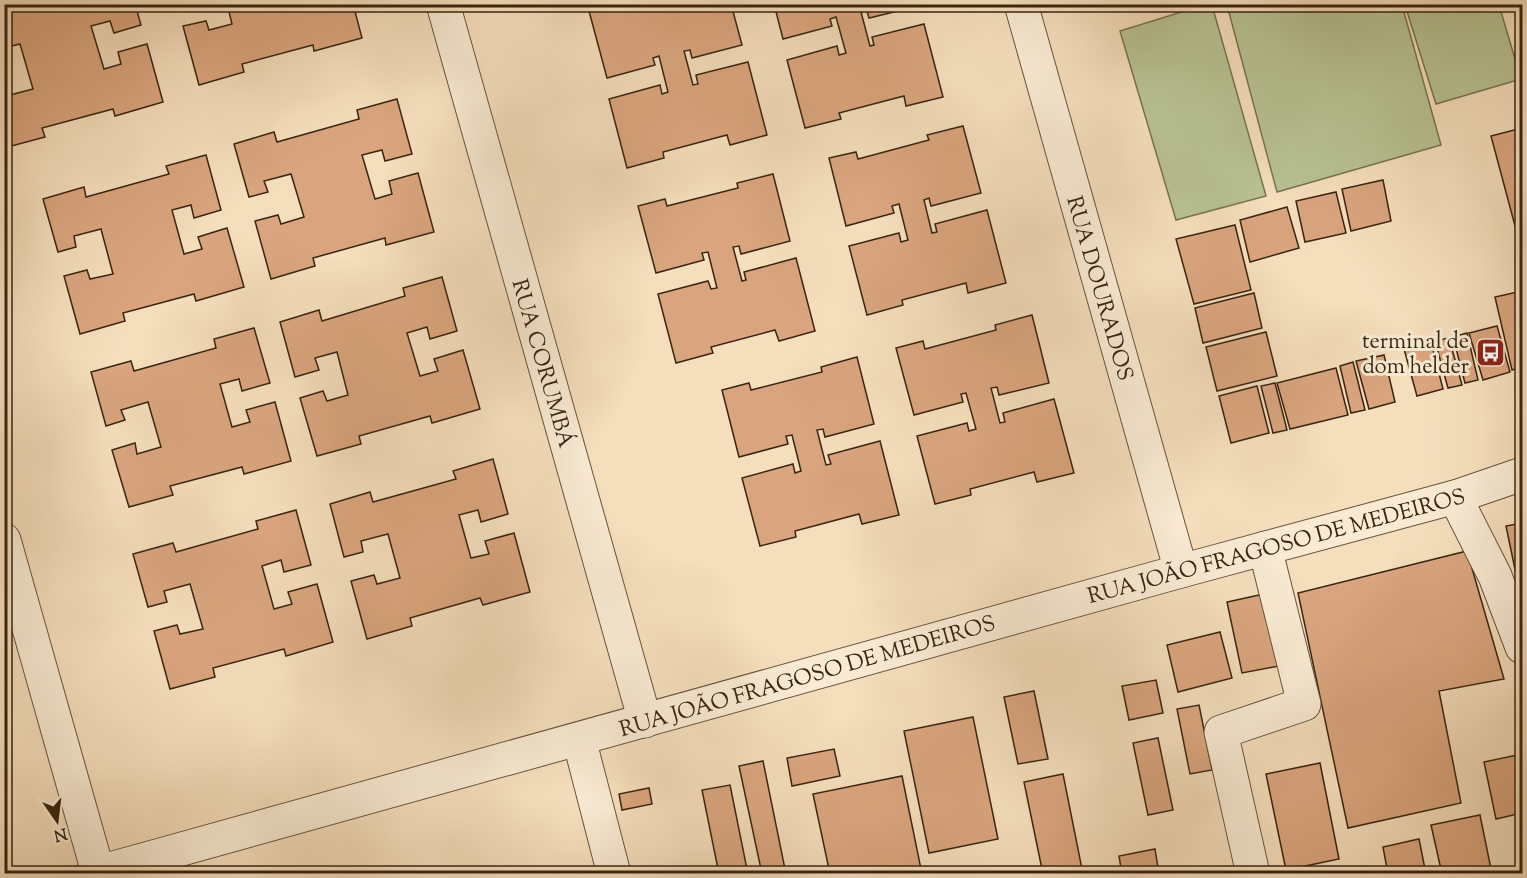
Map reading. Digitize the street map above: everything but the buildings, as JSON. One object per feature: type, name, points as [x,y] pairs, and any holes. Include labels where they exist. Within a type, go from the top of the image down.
[{"type":"street","name":"RUA CORUMBÁ","points":[[443,4],[645,721]]},
{"type":"street","name":"RUA DOURADOS","points":[[1022,4],[1181,571]]},
{"type":"street","name":"RUA JOÃO FRAGOSO DE MEDEIROS","points":[[95,873],[1455,497],[1522,474]]},
{"type":"street","points":[[1455,497],[1495,576],[1522,647]]},
{"type":"street","points":[[4,540],[95,873]]},
{"type":"street","points":[[1253,873],[1221,732],[1304,704],[1265,548]]},
{"type":"street","points":[[579,739],[614,873]]},
{"type":"green space","points":[[1204,5],[1212,5],[1266,196],[1176,220],[1120,31]]},
{"type":"green space","points":[[1227,5],[1402,5],[1441,145],[1277,192]]},
{"type":"green space","points":[[1405,5],[1499,5],[1521,79],[1436,104]]},
{"type":"place","name":"terminal de dom helder","points":[[1490,353]]}]
